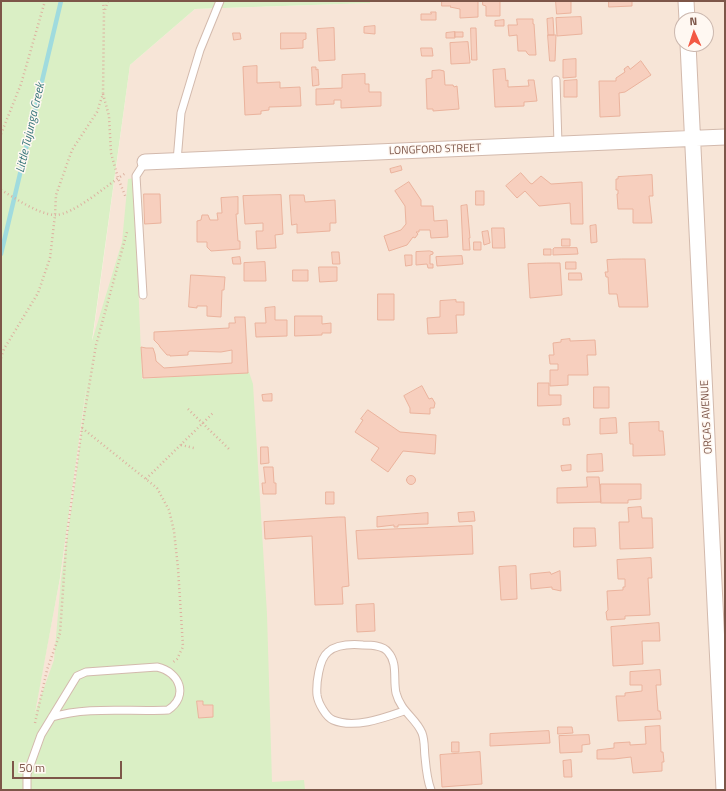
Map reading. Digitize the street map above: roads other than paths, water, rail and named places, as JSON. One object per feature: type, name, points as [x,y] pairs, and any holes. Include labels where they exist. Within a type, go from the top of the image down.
[{"type":"street","points":[[686,1],[687,12]]},
{"type":"street","name":"ORCAS AVENUE","points":[[688,52],[724,756],[724,790]]},
{"type":"street","name":"LONGFORD STREET","points":[[145,162],[725,137]]},
{"type":"lane","points":[[177,161],[181,113],[200,50],[220,1]]},
{"type":"lane","points":[[556,80],[558,144]]},
{"type":"lane","points":[[144,295],[136,176],[145,162]]},
{"type":"lane","points":[[404,711],[382,719],[362,722],[347,723],[332,720],[324,711],[317,696],[320,666],[326,653],[333,648],[349,644],[379,646],[387,650],[393,659],[396,691],[399,703],[422,732],[427,780],[431,790]]},
{"type":"lane","points":[[27,790],[27,774],[41,734],[77,676],[86,672],[156,667],[166,669],[178,682],[179,694],[174,705],[168,710],[64,713],[52,717]]},
{"type":"waterway","name":"Little Tujunga Creek","points":[[1,254],[61,1]]}]
